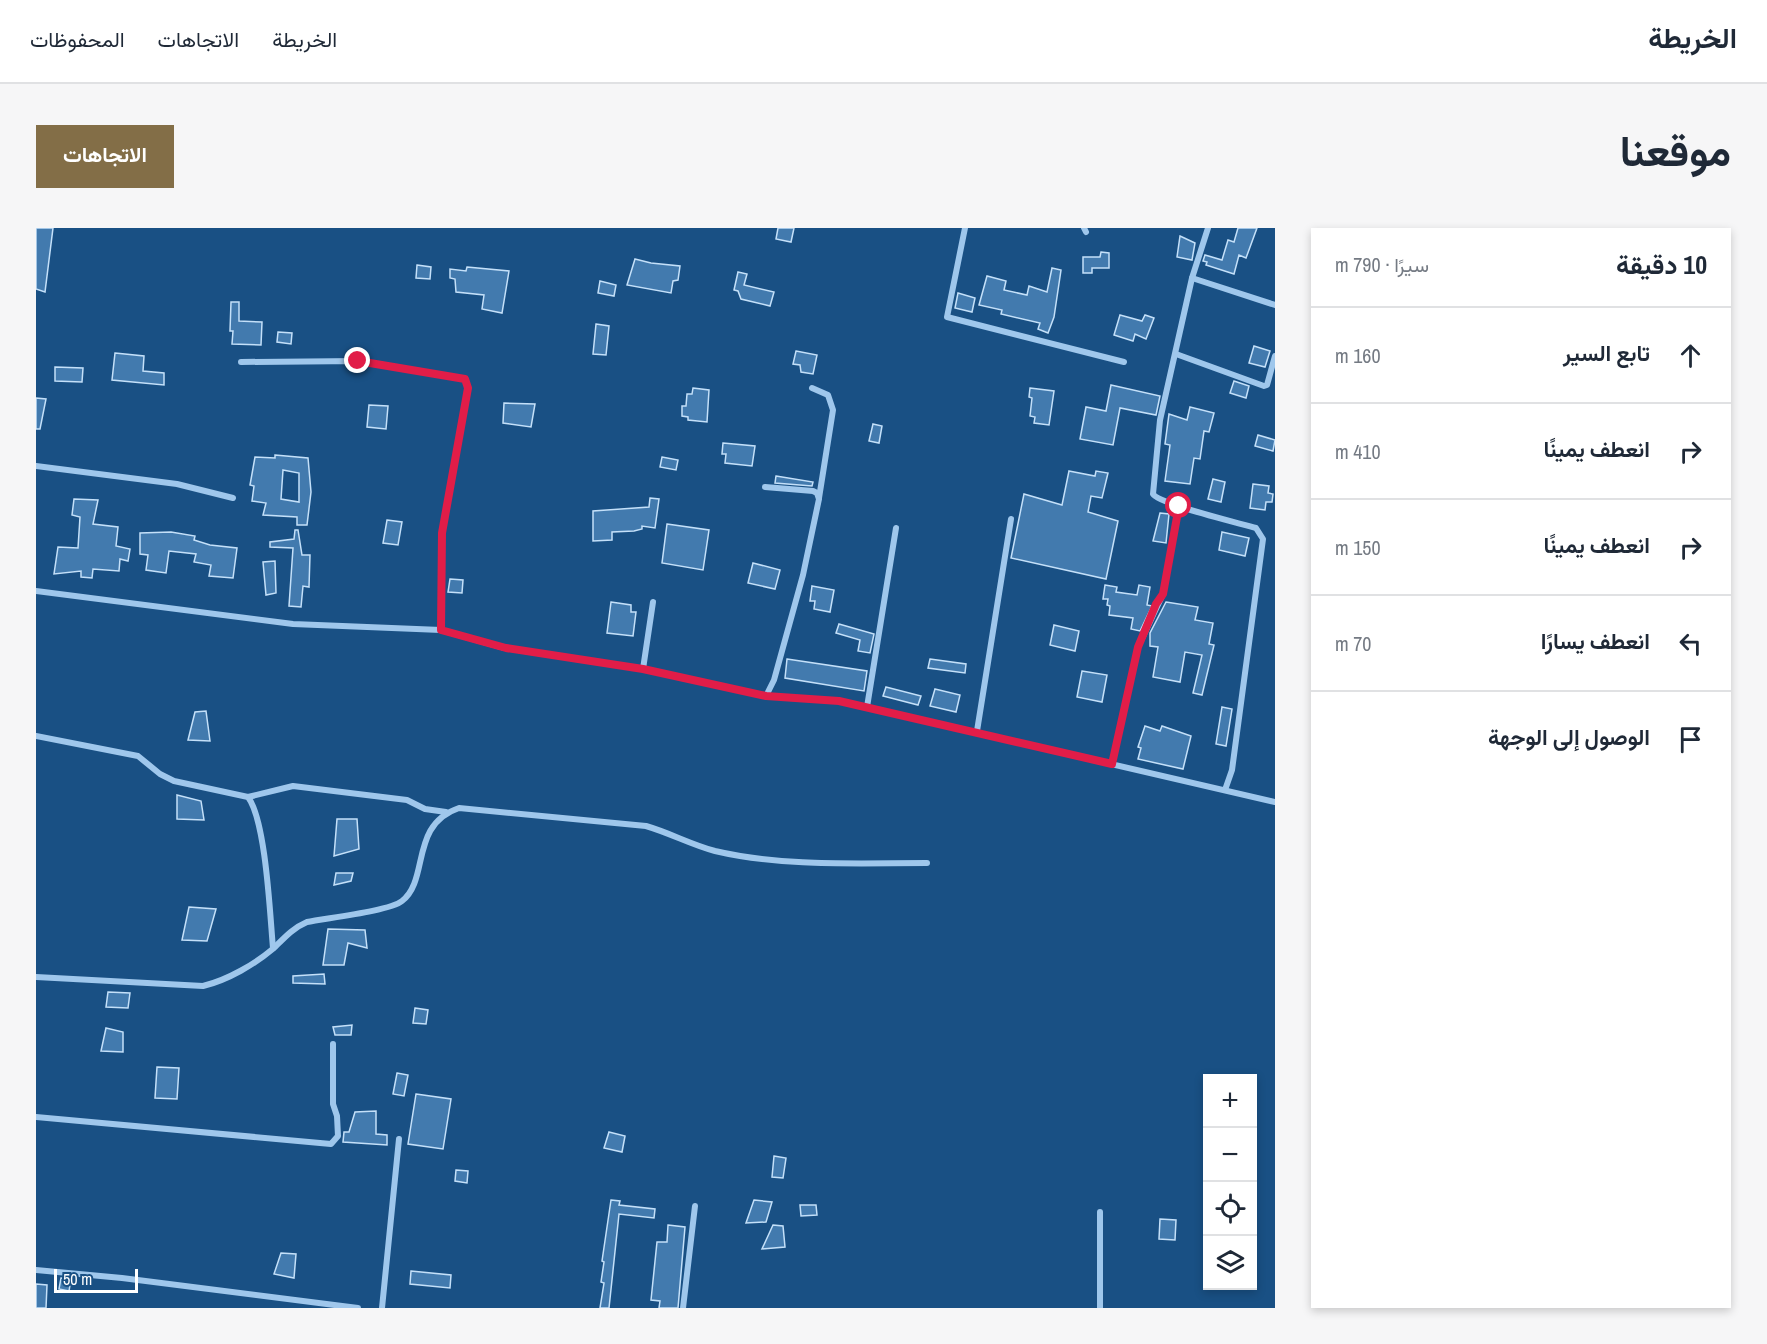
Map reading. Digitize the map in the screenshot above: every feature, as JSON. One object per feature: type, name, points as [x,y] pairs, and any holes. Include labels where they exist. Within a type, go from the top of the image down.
[{"type":"street","points":[[965,228],[947,317],[1124,362]]},
{"type":"street","points":[[1208,228],[1192,279],[1160,420],[1153,494],[1155,498],[1179,506],[1256,528],[1263,539],[1232,770],[1225,790]]},
{"type":"street","points":[[1192,279],[1275,305]]},
{"type":"street","points":[[1176,354],[1264,386],[1267,385],[1275,356]]},
{"type":"street","points":[[241,362],[358,361],[465,379],[468,388],[442,533],[441,630]]},
{"type":"street","points":[[766,696],[774,680],[803,575],[819,499],[833,410],[828,395],[812,388]]},
{"type":"street","points":[[36,466],[177,484],[232,498]]},
{"type":"street","points":[[765,487],[813,491],[819,499]]},
{"type":"street","points":[[1112,764],[1138,647],[1156,604],[1163,594],[1179,506]]},
{"type":"street","points":[[977,731],[1011,519]]},
{"type":"street","points":[[867,707],[897,528]]},
{"type":"street","points":[[36,591],[293,624],[441,630],[506,648],[643,669],[766,696],[839,701],[977,731],[1275,802]]},
{"type":"street","points":[[643,669],[653,602]]},
{"type":"street","points":[[36,736],[138,756],[159,774],[174,781],[248,797],[293,786],[407,800],[425,809],[446,812],[459,808],[487,809],[578,821],[646,826],[715,850],[754,857],[828,862],[927,863]]},
{"type":"street","points":[[248,797],[258,824],[268,891],[273,948]]},
{"type":"street","points":[[36,977],[203,986],[229,978],[273,948],[294,928],[307,922],[400,903],[414,889],[420,851],[446,812]]},
{"type":"street","points":[[36,1117],[331,1144],[338,1136],[337,1116],[333,1104],[333,1044]]},
{"type":"street","points":[[382,1308],[399,1139]]},
{"type":"street","points":[[683,1308],[695,1206]]},
{"type":"street","points":[[1100,1212],[1100,1308]]},
{"type":"street","points":[[36,1270],[122,1278],[315,1306],[358,1308]]},
{"type":"building","points":[[36,228],[53,228],[45,292],[36,289]]},
{"type":"building","points":[[778,228],[794,228],[791,242],[776,239]]},
{"type":"building","points":[[1238,228],[1257,228],[1246,258],[1239,255],[1234,274],[1206,265],[1207,262],[1203,261],[1205,255],[1222,260],[1228,240],[1234,242]]},
{"type":"building","points":[[1180,236],[1195,243],[1192,260],[1177,257]]},
{"type":"building","points":[[1101,252],[1109,253],[1109,268],[1092,268],[1092,273],[1083,273],[1083,257],[1100,257]]},
{"type":"building","points":[[635,259],[680,266],[678,280],[673,281],[671,293],[627,285]]},
{"type":"building","points":[[417,265],[431,267],[430,279],[416,278]]},
{"type":"building","points":[[467,267],[509,271],[502,313],[482,309],[484,295],[456,292],[455,279],[450,278],[450,269],[466,271]]},
{"type":"building","points":[[1052,268],[1061,270],[1054,317],[1048,333],[1038,329],[1040,323],[1001,314],[1002,310],[979,305],[987,276],[1006,281],[1004,290],[1027,295],[1029,286],[1047,292]]},
{"type":"building","points":[[738,272],[747,274],[744,285],[774,292],[770,306],[741,299],[738,291],[734,290]]},
{"type":"building","points":[[600,281],[616,285],[614,296],[598,293]]},
{"type":"building","points":[[958,293],[975,298],[972,312],[955,308]]},
{"type":"building","points":[[231,302],[239,302],[239,321],[262,322],[261,345],[232,344]]},
{"type":"building","points":[[1120,315],[1142,321],[1145,315],[1154,318],[1146,339],[1135,334],[1133,341],[1114,335]]},
{"type":"building","points":[[596,324],[609,326],[606,355],[593,354]]},
{"type":"building","points":[[278,332],[292,333],[291,344],[277,342]]},
{"type":"building","points":[[1254,346],[1270,351],[1265,367],[1249,363]]},
{"type":"building","points":[[796,351],[817,355],[813,374],[801,372],[800,365],[793,364]]},
{"type":"building","points":[[115,353],[144,356],[143,371],[164,373],[164,385],[112,380]]},
{"type":"building","points":[[55,367],[83,368],[82,382],[55,381]]},
{"type":"building","points":[[1234,381],[1249,386],[1246,398],[1230,393]]},
{"type":"building","points":[[1111,385],[1160,396],[1156,415],[1120,408],[1113,445],[1080,439],[1086,407],[1106,411]]},
{"type":"building","points":[[693,388],[709,390],[707,422],[688,420],[688,417],[682,416],[682,406],[686,406],[687,394],[692,394]]},
{"type":"building","points":[[1030,388],[1054,391],[1049,425],[1034,423],[1035,417],[1030,416],[1032,398],[1029,397]]},
{"type":"building","points":[[36,398],[46,399],[40,429],[36,429]]},
{"type":"building","points":[[504,403],[535,404],[531,427],[503,423]]},
{"type":"building","points":[[369,405],[388,406],[386,429],[367,427]]},
{"type":"building","points":[[1190,407],[1214,413],[1209,432],[1204,431],[1200,459],[1194,458],[1190,484],[1165,481],[1170,445],[1165,444],[1169,414],[1187,420]]},
{"type":"building","points":[[873,424],[882,426],[879,443],[869,441]]},
{"type":"building","points":[[1258,435],[1275,440],[1273,451],[1255,446]]},
{"type":"building","points":[[723,443],[755,446],[752,466],[725,463],[726,454],[722,454]]},
{"type":"building","points":[[275,455],[308,458],[311,492],[307,525],[297,525],[297,517],[263,515],[266,503],[252,501],[254,486],[250,485],[255,457],[275,458]],"holes":[[[283,470],[299,473],[299,502],[281,499]]]},
{"type":"building","points":[[662,457],[678,460],[676,470],[660,467]]},
{"type":"building","points":[[1069,471],[1095,476],[1096,471],[1108,473],[1102,498],[1091,496],[1088,512],[1118,521],[1106,579],[1011,558],[1024,494],[1062,505]]},
{"type":"building","points":[[776,476],[813,482],[812,486],[775,483]]},
{"type":"building","points":[[1213,479],[1225,482],[1221,502],[1208,499]]},
{"type":"building","points":[[1253,484],[1269,486],[1268,493],[1273,494],[1272,502],[1266,502],[1265,510],[1250,508]]},
{"type":"building","points":[[650,498],[659,499],[655,528],[642,526],[642,529],[634,531],[612,532],[612,540],[593,541],[593,511],[649,507]]},
{"type":"building","points":[[74,499],[98,500],[93,524],[118,527],[116,546],[130,549],[128,561],[120,559],[119,571],[93,569],[92,578],[81,577],[81,571],[54,574],[58,547],[78,548],[80,517],[72,515]]},
{"type":"building","points":[[1160,513],[1169,514],[1166,543],[1153,541]]},
{"type":"building","points":[[387,520],[402,522],[398,545],[383,543]]},
{"type":"building","points":[[667,524],[709,530],[703,570],[662,563]]},
{"type":"building","points":[[295,530],[298,530],[302,555],[310,555],[309,587],[303,586],[301,607],[289,606],[293,548],[270,547],[270,542],[294,539]]},
{"type":"building","points":[[171,532],[195,536],[194,540],[210,545],[237,548],[233,578],[209,576],[211,565],[194,562],[196,554],[169,551],[166,573],[146,570],[148,555],[140,554],[140,533]]},
{"type":"building","points":[[1222,532],[1249,538],[1245,556],[1219,550]]},
{"type":"building","points":[[275,561],[276,593],[266,595],[263,562]]},
{"type":"building","points":[[753,563],[780,570],[775,589],[748,583]]},
{"type":"building","points":[[450,579],[463,580],[462,593],[448,592]]},
{"type":"building","points":[[1105,585],[1117,587],[1116,592],[1137,595],[1139,585],[1150,587],[1147,605],[1152,606],[1140,631],[1131,629],[1133,618],[1109,615],[1108,599],[1103,599]]},
{"type":"building","points":[[812,586],[834,590],[830,612],[814,609],[815,601],[810,601]]},
{"type":"building","points":[[611,602],[631,605],[631,612],[636,612],[633,636],[607,633]]},
{"type":"building","points":[[1166,602],[1198,607],[1195,620],[1213,623],[1209,644],[1214,645],[1202,695],[1193,693],[1202,655],[1185,652],[1180,682],[1153,677],[1158,647],[1150,646],[1150,633]]},
{"type":"building","points":[[839,624],[874,634],[870,653],[858,651],[860,640],[836,633]]},
{"type":"building","points":[[1054,625],[1079,631],[1075,651],[1050,645]]},
{"type":"building","points":[[787,659],[867,671],[864,691],[785,678]]},
{"type":"building","points":[[930,659],[966,664],[965,673],[928,668]]},
{"type":"building","points":[[1082,671],[1107,675],[1102,702],[1077,697]]},
{"type":"building","points":[[886,687],[921,696],[918,705],[883,696]]},
{"type":"building","points":[[935,689],[960,695],[956,712],[930,706]]},
{"type":"building","points":[[1222,707],[1232,709],[1226,746],[1216,744]]},
{"type":"building","points":[[206,711],[210,741],[188,740],[195,712]]},
{"type":"building","points":[[1145,726],[1160,731],[1162,726],[1191,736],[1183,769],[1138,759],[1141,748],[1138,747]]},
{"type":"building","points":[[177,795],[201,801],[204,820],[177,819]]},
{"type":"building","points":[[337,819],[357,819],[359,849],[334,856]]},
{"type":"building","points":[[336,873],[353,873],[351,881],[334,885]]},
{"type":"building","points":[[189,907],[216,909],[207,941],[182,940]]},
{"type":"building","points":[[328,929],[365,930],[367,948],[348,943],[344,965],[323,965]]},
{"type":"building","points":[[324,974],[325,984],[293,983],[293,976]]},
{"type":"building","points":[[108,992],[130,993],[128,1008],[106,1007]]},
{"type":"building","points":[[415,1008],[428,1010],[426,1024],[413,1023]]},
{"type":"building","points":[[352,1025],[351,1035],[335,1035],[333,1027]]},
{"type":"building","points":[[106,1028],[123,1032],[123,1052],[101,1051]]},
{"type":"building","points":[[157,1067],[179,1068],[177,1099],[155,1098]]},
{"type":"building","points":[[397,1073],[408,1075],[404,1096],[393,1094]]},
{"type":"building","points":[[416,1094],[451,1099],[443,1149],[408,1144]]},
{"type":"building","points":[[376,1111],[376,1134],[387,1135],[387,1145],[343,1142],[344,1132],[349,1132],[355,1112]]},
{"type":"building","points":[[609,1132],[625,1136],[622,1152],[604,1148]]},
{"type":"building","points":[[774,1156],[786,1158],[783,1178],[772,1177]]},
{"type":"building","points":[[456,1170],[468,1171],[467,1183],[455,1181]]},
{"type":"building","points":[[611,1200],[620,1201],[619,1205],[655,1209],[654,1218],[619,1214],[609,1308],[600,1308],[604,1283],[601,1282],[604,1262],[602,1261]]},
{"type":"building","points":[[754,1200],[772,1202],[766,1222],[746,1223]]},
{"type":"building","points":[[800,1205],[816,1205],[817,1215],[801,1216]]},
{"type":"building","points":[[1160,1219],[1176,1220],[1175,1240],[1159,1239]]},
{"type":"building","points":[[668,1225],[685,1227],[678,1308],[659,1308],[660,1301],[651,1300],[657,1242],[667,1242]]},
{"type":"building","points":[[773,1225],[783,1226],[785,1247],[762,1249]]},
{"type":"building","points":[[281,1253],[296,1254],[294,1278],[274,1274]]},
{"type":"building","points":[[411,1271],[451,1275],[450,1288],[410,1284]]},
{"type":"building","points":[[61,1278],[71,1279],[69,1291],[59,1289]]},
{"type":"building","points":[[36,1284],[47,1285],[46,1308],[36,1308]]},
{"type":"route","points":[[358,361],[465,379],[468,388],[442,533],[441,630],[506,648],[643,669],[766,696],[839,701],[1112,764],[1138,647],[1142,644],[1156,604],[1163,594],[1179,506]]}]
